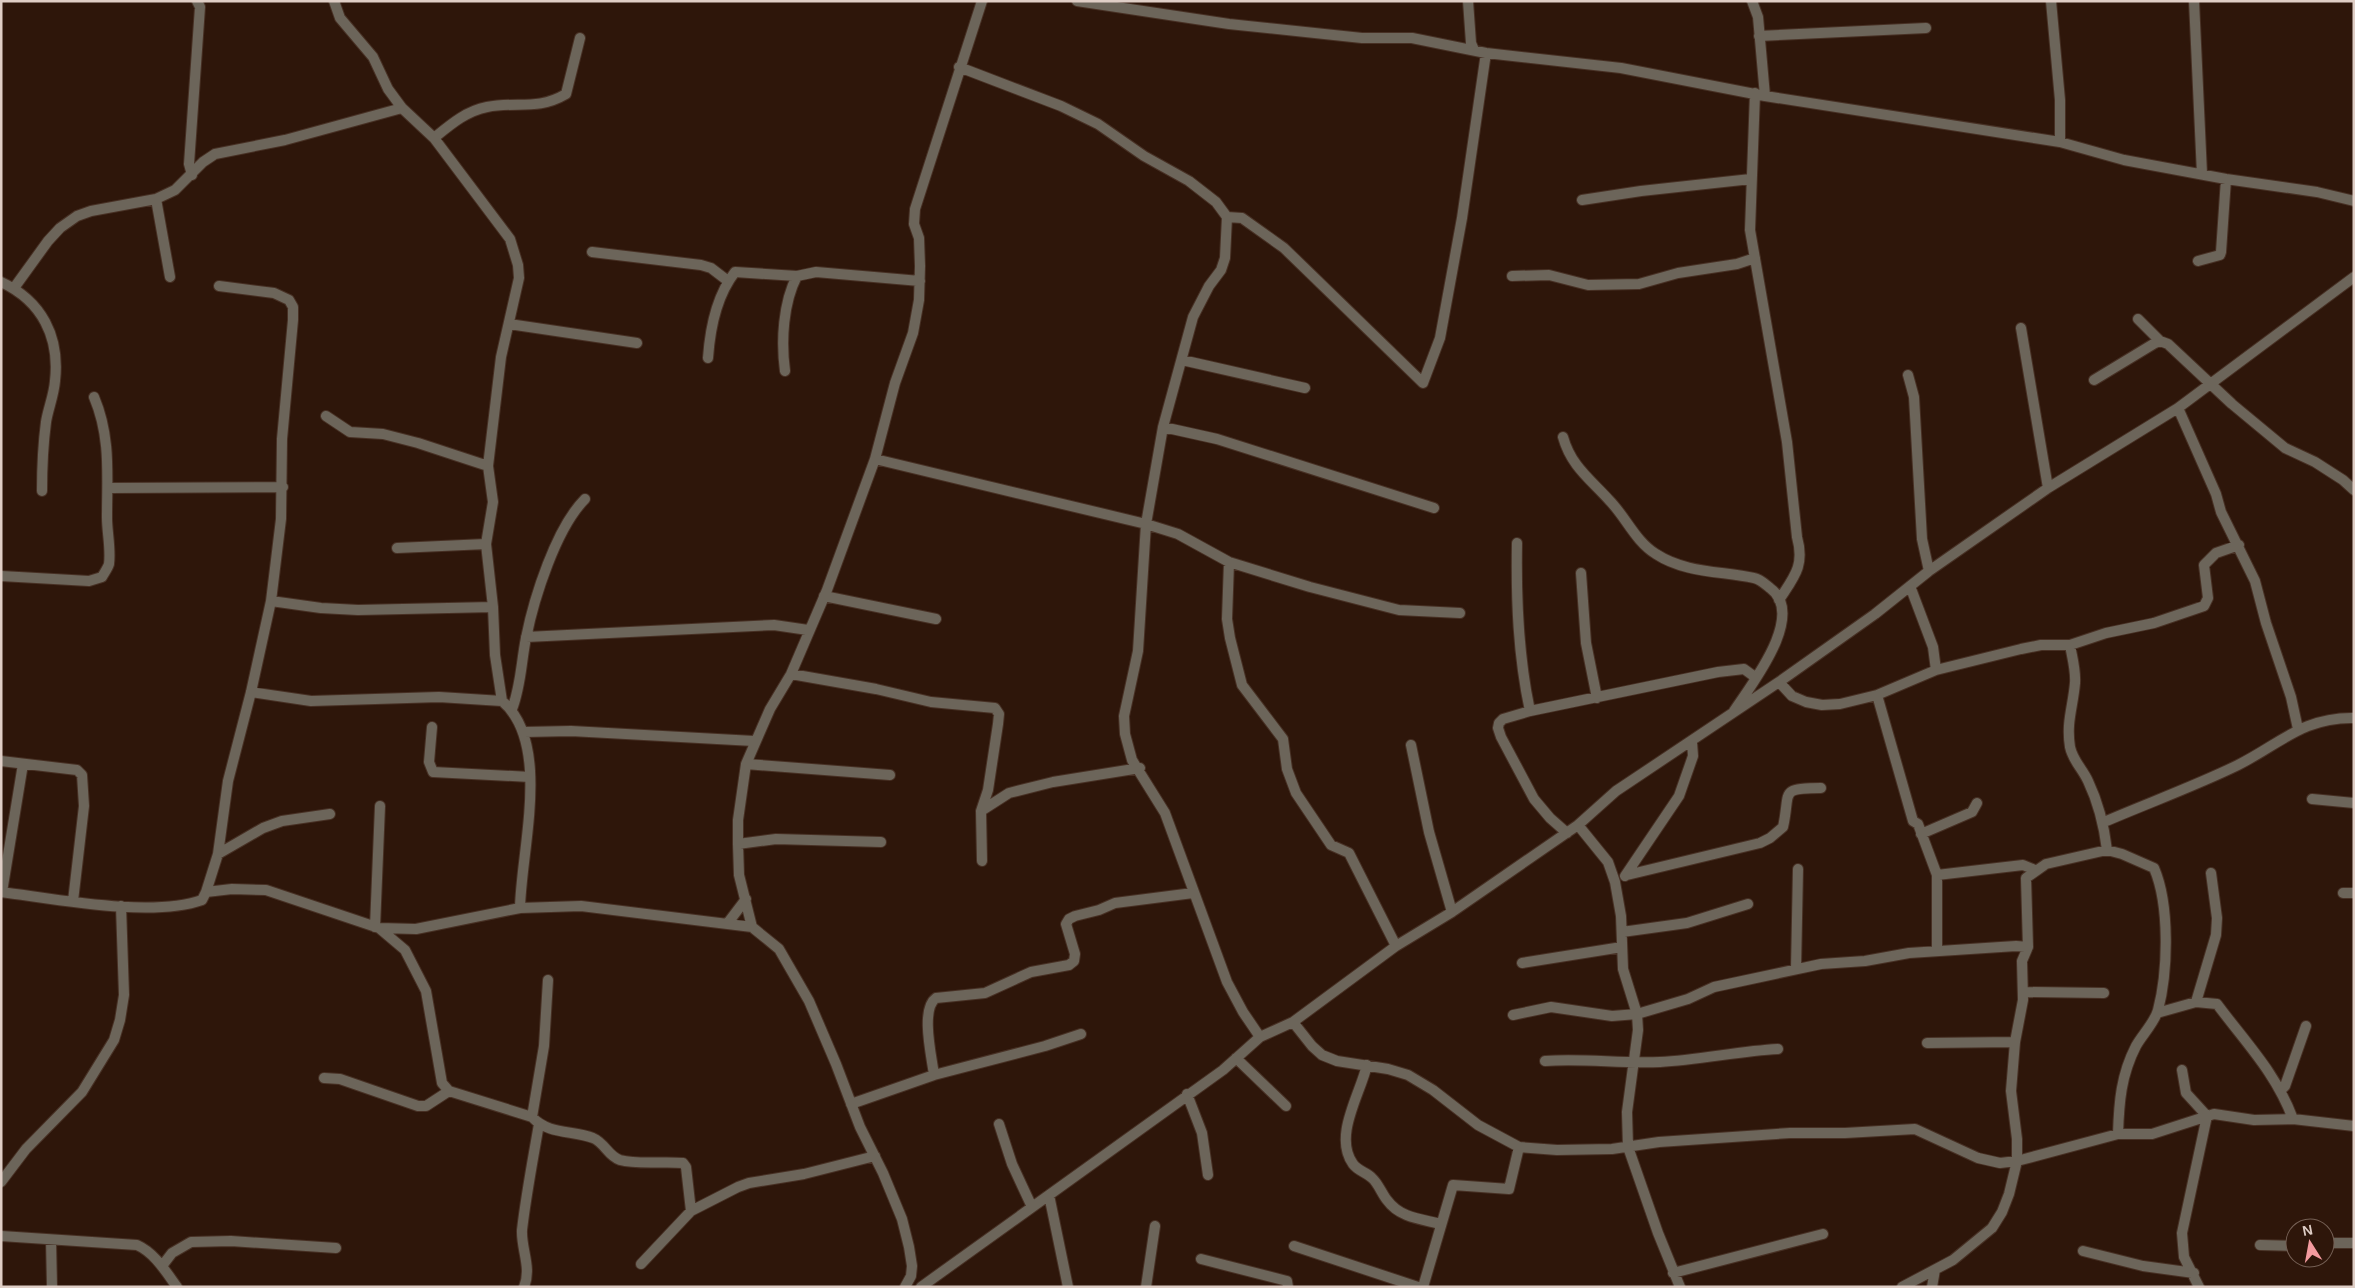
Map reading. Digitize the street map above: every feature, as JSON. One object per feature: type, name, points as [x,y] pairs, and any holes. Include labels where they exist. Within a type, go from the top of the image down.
[{"type":"street","points":[[192,175],[189,164],[200,7],[197,1]]},
{"type":"street","points":[[334,1],[340,18],[374,57],[388,89],[402,108],[434,138],[510,239],[518,264],[519,278],[501,356],[488,466],[493,502],[486,544],[493,607],[495,655],[502,701]]},
{"type":"street","points":[[752,927],[739,875],[738,820],[746,764],[754,741],[770,709],[791,674],[824,596],[875,459],[896,382],[913,334],[920,281],[919,238],[914,224],[915,209],[959,67],[982,1]]},
{"type":"street","points":[[1077,1],[1140,6],[1229,24],[1362,38],[1412,38],[1486,53],[1621,68],[1760,94],[2060,142],[2124,160],[2226,179],[2317,192],[2354,201]]},
{"type":"street","points":[[1468,1],[1471,43],[1474,50]]},
{"type":"street","points":[[1752,1],[1758,17],[1760,36],[1760,94],[1751,179],[1750,230],[1787,442],[1797,537],[1801,551],[1801,561],[1795,575],[1779,600]]},
{"type":"street","points":[[2050,1],[2060,100],[2060,142]]},
{"type":"street","points":[[2194,1],[2202,174]]},
{"type":"street","points":[[1760,36],[1926,28]]},
{"type":"street","points":[[434,138],[460,118],[485,107],[504,104],[541,105],[566,94],[580,38]]},
{"type":"street","points":[[1227,216],[1242,218],[1284,248],[1423,384],[1440,338],[1444,318],[1475,136],[1486,53]]},
{"type":"street","points":[[959,67],[1061,106],[1098,124],[1144,156],[1189,182],[1216,202],[1227,216],[1225,258],[1221,270],[1209,286],[1193,317],[1163,427],[1146,524],[1138,651],[1124,716],[1132,760],[1140,768],[1165,813],[1227,982],[1243,1012],[1260,1037]]},
{"type":"street","points":[[14,288],[30,263],[54,234],[77,216],[91,211],[156,198],[175,190],[203,162],[215,154],[285,140],[326,127],[350,123],[402,108]]},
{"type":"street","points":[[1582,200],[1641,191],[1751,179]]},
{"type":"street","points":[[2198,261],[2220,256],[2226,179]]},
{"type":"street","points":[[156,198],[170,277]]},
{"type":"street","points":[[592,252],[701,265],[711,268],[728,281]]},
{"type":"street","points":[[1512,276],[1549,275],[1588,285],[1640,284],[1678,273],[1737,264],[1755,258]]},
{"type":"street","points":[[708,358],[716,309],[728,281],[736,272],[797,276],[816,272],[920,281]]},
{"type":"street","points":[[785,371],[784,327],[792,286],[797,276]]},
{"type":"street","points":[[921,1287],[1187,1094],[1223,1070],[1260,1037],[1293,1022],[1396,946],[1452,912],[1567,833],[1616,791],[1692,742],[1779,682],[1875,614],[1929,571],[2048,488],[2178,408],[2210,382],[2354,277]]},
{"type":"street","points":[[1,282],[14,288],[48,324],[53,343],[55,382],[49,403],[42,447],[42,491]]},
{"type":"street","points":[[23,764],[2,892],[73,902],[121,906],[175,907],[202,900],[218,854],[228,780],[251,692],[270,601],[282,519],[282,439],[293,320],[292,307],[289,300],[274,293],[219,286]]},
{"type":"street","points":[[2138,319],[2160,341],[2168,344],[2232,404],[2285,448],[2315,462],[2343,480],[2354,490]]},
{"type":"street","points":[[509,324],[636,343]]},
{"type":"street","points":[[2021,328],[2048,488]]},
{"type":"street","points":[[2094,380],[2160,341]]},
{"type":"street","points":[[1182,360],[1306,388]]},
{"type":"street","points":[[1908,374],[1914,397],[1922,539],[1929,571]]},
{"type":"street","points":[[1,576],[89,580],[102,577],[109,565],[107,516],[109,488],[103,424],[94,397]]},
{"type":"street","points":[[2178,408],[2216,494],[2221,512],[2254,581],[2291,698],[2298,729]]},
{"type":"street","points":[[326,416],[350,432],[383,434],[488,466]]},
{"type":"street","points":[[1163,427],[1216,439],[1434,508]]},
{"type":"street","points":[[1563,437],[1567,451],[1574,464],[1616,506],[1639,541],[1655,554],[1670,562],[1695,569],[1757,578],[1774,590],[1783,614],[1782,626],[1774,647],[1732,714]]},
{"type":"street","points":[[875,459],[1146,524],[1178,534],[1229,562],[1310,587],[1399,610],[1460,613]]},
{"type":"street","points":[[109,488],[283,487]]},
{"type":"street","points":[[512,709],[519,691],[526,637],[546,571],[564,527],[574,510],[584,499]]},
{"type":"street","points":[[1517,543],[1516,587],[1522,670],[1530,711]]},
{"type":"street","points":[[397,548],[486,544]]},
{"type":"street","points":[[1779,682],[1792,696],[1806,702],[1822,705],[1840,704],[1877,695],[1936,670],[2041,645],[2070,645],[2106,633],[2154,623],[2204,606],[2208,598],[2204,565],[2216,553],[2238,545]]},
{"type":"street","points":[[1229,562],[1227,619],[1242,685],[1283,738],[1287,769],[1296,793],[1331,845],[1348,853],[1396,946]]},
{"type":"street","points":[[1581,572],[1586,643],[1597,698]]},
{"type":"street","points":[[1910,586],[1933,647],[1936,670]]},
{"type":"street","points":[[824,596],[936,619]]},
{"type":"street","points":[[270,601],[320,608],[358,610],[493,607]]},
{"type":"street","points":[[526,637],[774,625],[808,630]]},
{"type":"street","points":[[2070,645],[2075,682],[2068,723],[2070,748],[2074,760],[2094,793],[2104,822],[2107,850]]},
{"type":"street","points":[[1567,833],[1550,818],[1534,799],[1498,728],[1499,723],[1503,719],[1530,711],[1735,670],[1744,669],[1755,677]]},
{"type":"street","points":[[791,674],[876,688],[930,702],[995,708],[999,714],[998,724],[988,790],[981,811],[982,861]]},
{"type":"street","points":[[251,692],[311,701],[439,697],[502,701],[512,709],[524,732],[530,777],[527,838],[520,883],[520,908]]},
{"type":"street","points":[[1877,695],[1913,821],[1918,824],[1937,875],[1937,952]]},
{"type":"street","points":[[2104,822],[2238,765],[2298,729],[2333,718],[2354,718]]},
{"type":"street","points":[[432,727],[429,762],[433,772],[530,777]]},
{"type":"street","points":[[524,732],[571,731],[754,741]]},
{"type":"street","points":[[1627,875],[1679,796],[1692,756],[1692,742]]},
{"type":"street","points":[[1411,745],[1429,832],[1452,912]]},
{"type":"street","points":[[1,761],[77,770],[82,775],[84,806],[73,902]]},
{"type":"street","points":[[746,764],[890,775]]},
{"type":"street","points":[[981,811],[1010,793],[1053,782],[1140,768]]},
{"type":"street","points":[[1615,882],[1627,875],[1760,843],[1770,838],[1783,827],[1787,800],[1791,791],[1797,788],[1821,788]]},
{"type":"street","points":[[2312,799],[2354,803]]},
{"type":"street","points":[[1921,834],[1972,812],[1977,803]]},
{"type":"street","points":[[377,927],[380,806]]},
{"type":"street","points":[[218,854],[263,828],[282,821],[330,814]]},
{"type":"street","points":[[1578,825],[1608,862],[1615,882],[1622,932],[1623,969],[1637,1014],[1638,1030],[1626,1128],[1628,1147],[1673,1273],[1680,1287]]},
{"type":"street","points":[[738,844],[784,839],[881,842]]},
{"type":"street","points":[[1902,1287],[1953,1260],[1992,1228],[2002,1212],[2009,1194],[2017,1161],[2017,1139],[2011,1091],[2015,1042],[2023,992],[2022,961],[2028,947],[2026,878],[2046,864],[2107,850],[2122,854],[2154,868],[2165,904],[2163,981],[2157,1012],[2143,1034],[2124,1072],[2120,1090],[2118,1134]]},
{"type":"street","points":[[1937,875],[2024,865],[2035,870]]},
{"type":"street","points":[[1796,969],[1798,869]]},
{"type":"street","points":[[2196,1002],[2216,935],[2211,873]]},
{"type":"street","points":[[206,892],[232,889],[266,890],[377,927],[416,929],[520,908],[581,906],[752,927],[779,949],[809,1001],[851,1104],[902,1219],[912,1266],[905,1287]]},
{"type":"street","points":[[934,1076],[927,1014],[931,1001],[936,998],[985,992],[1031,972],[1069,965],[1074,961],[1075,954],[1066,924],[1069,919],[1075,916],[1099,910],[1115,903],[1193,893]]},
{"type":"street","points":[[727,924],[746,899]]},
{"type":"street","points":[[1622,932],[1687,923],[1748,904]]},
{"type":"street","points":[[1,1182],[26,1149],[82,1092],[114,1040],[120,1020],[124,995],[121,906]]},
{"type":"street","points":[[377,927],[405,950],[426,991],[442,1083],[449,1091],[535,1120],[558,1132],[593,1138],[621,1160],[683,1163],[686,1166],[691,1211]]},
{"type":"street","points":[[1514,1015],[1551,1007],[1612,1016],[1637,1014],[1688,999],[1714,987],[1796,969],[1909,953],[2016,946],[2028,947]]},
{"type":"street","points":[[1522,963],[1622,947]]},
{"type":"street","points":[[524,1287],[527,1280],[527,1266],[522,1232],[544,1046],[548,980]]},
{"type":"street","points":[[2023,992],[2104,993]]},
{"type":"street","points":[[2157,1012],[2196,1002],[2217,1004],[2268,1067],[2281,1090],[2293,1119]]},
{"type":"street","points":[[1293,1022],[1312,1046],[1322,1054],[1336,1061],[1366,1065],[1408,1075],[1433,1090],[1478,1125],[1519,1147],[1557,1150],[1628,1147],[1659,1142],[1790,1132],[1845,1133],[1915,1129],[1978,1158],[2000,1163],[2017,1161],[2118,1134],[2152,1134],[2214,1114],[2254,1120],[2293,1119],[2354,1126]]},
{"type":"street","points":[[2281,1090],[2286,1086],[2306,1026]]},
{"type":"street","points":[[851,1104],[934,1076],[1045,1046],[1081,1034]]},
{"type":"street","points":[[1927,1043],[2015,1042]]},
{"type":"street","points":[[1545,1061],[1576,1058],[1634,1063],[1778,1049]]},
{"type":"street","points":[[1236,1058],[1286,1106]]},
{"type":"street","points":[[1366,1065],[1345,1140],[1346,1152],[1355,1166],[1373,1178],[1394,1210],[1405,1216],[1441,1224]]},
{"type":"street","points":[[2182,1070],[2186,1093],[2207,1116]]},
{"type":"street","points":[[324,1078],[340,1079],[418,1106],[426,1106],[449,1091]]},
{"type":"street","points":[[1187,1094],[1202,1133],[1208,1175]]},
{"type":"street","points":[[2199,1287],[2194,1273],[2184,1257],[2182,1233],[2207,1116]]},
{"type":"street","points":[[999,1124],[1012,1164],[1032,1207]]},
{"type":"street","points":[[1423,1287],[1453,1185],[1508,1189],[1519,1147]]},
{"type":"street","points":[[641,1264],[691,1211],[738,1186],[804,1174],[875,1156]]},
{"type":"street","points":[[1049,1195],[1068,1287]]},
{"type":"street","points":[[1146,1287],[1155,1226]]},
{"type":"street","points":[[1673,1273],[1823,1234]]},
{"type":"street","points":[[1,1236],[137,1245],[144,1248],[162,1266],[177,1287]]},
{"type":"street","points":[[51,1240],[52,1287]]},
{"type":"street","points":[[162,1266],[172,1253],[192,1242],[231,1241],[336,1248]]},
{"type":"street","points":[[2335,1243],[2354,1243]]},
{"type":"street","points":[[2260,1245],[2285,1246]]},
{"type":"street","points":[[1294,1246],[1418,1287]]},
{"type":"street","points":[[2083,1251],[2143,1266],[2194,1273]]},
{"type":"street","points":[[1201,1260],[1287,1281],[1288,1287]]},
{"type":"street","points":[[1932,1287],[1935,1270]]}]
